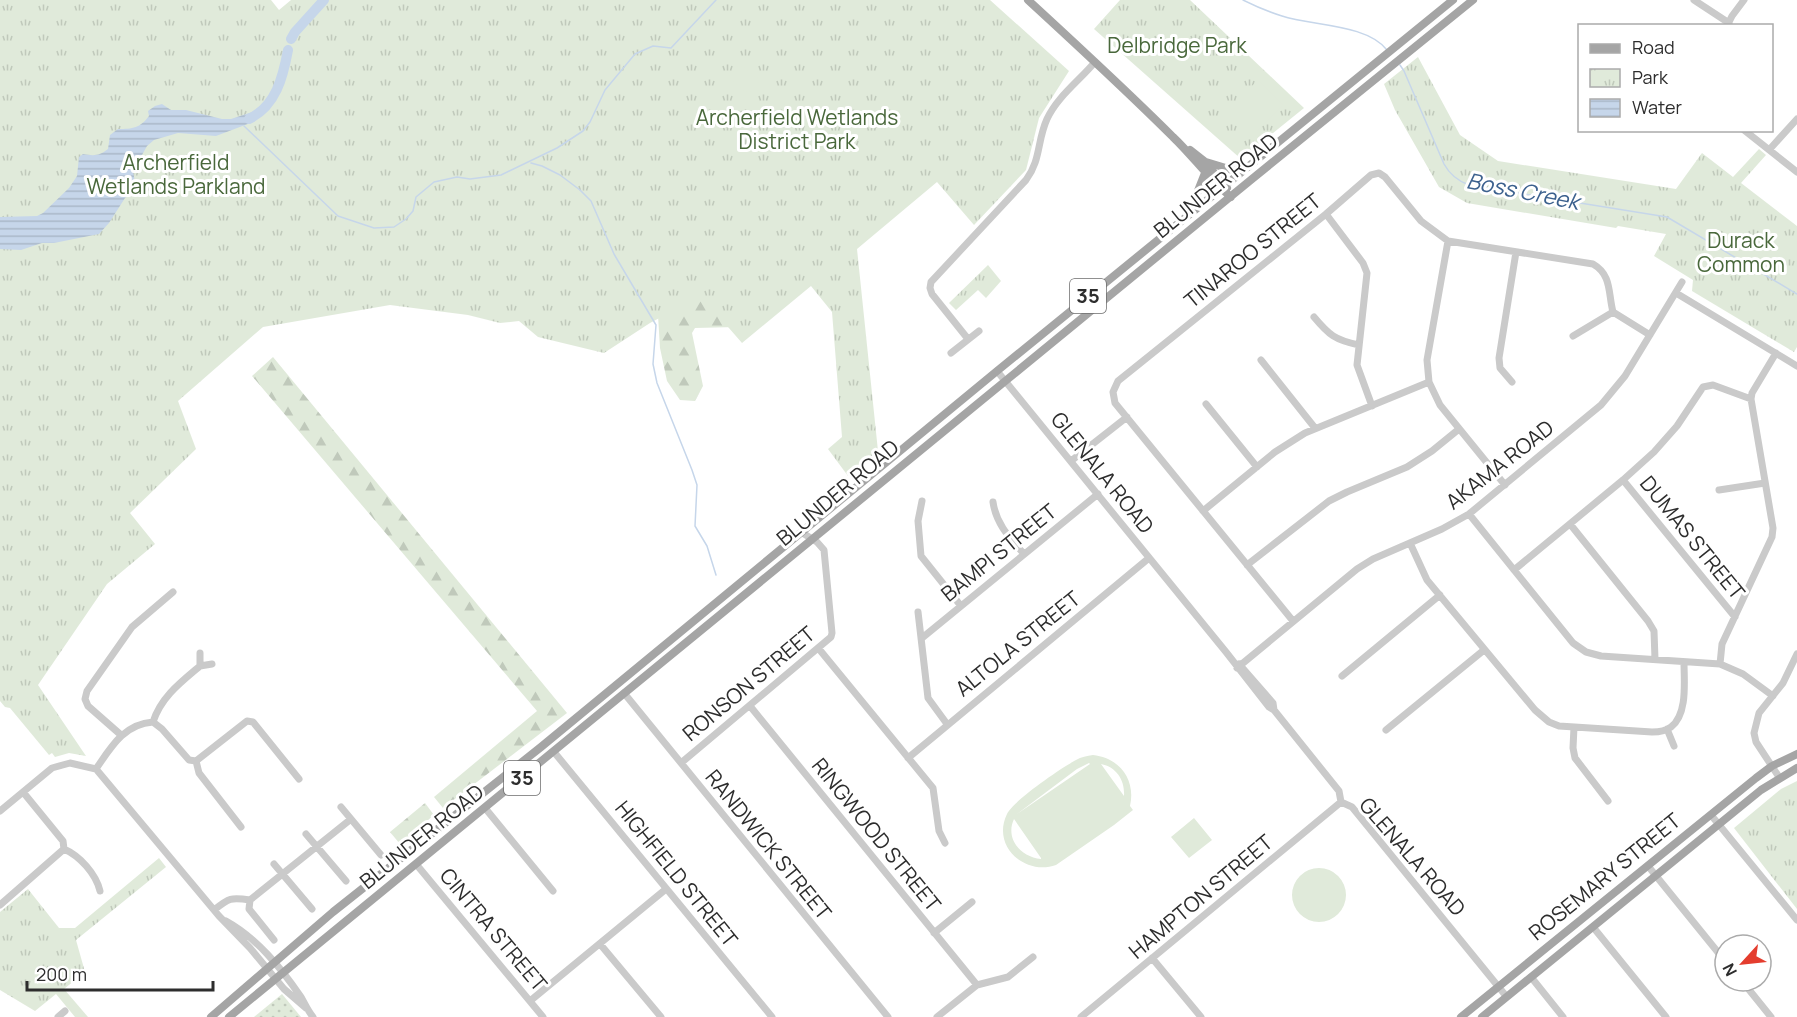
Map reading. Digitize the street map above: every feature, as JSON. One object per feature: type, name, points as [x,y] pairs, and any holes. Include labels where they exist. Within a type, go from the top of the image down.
[{"type":"main road","points":[[1028,0],[1186,150],[1205,173],[1223,187]]},
{"type":"main road","name":"BLUNDER ROAD","points":[[211,1017],[333,912],[541,747],[1239,172],[1453,0]]},
{"type":"main road","name":"BLUNDER ROAD","points":[[229,1017],[1005,379],[1473,0]]},
{"type":"main road","points":[[1186,150],[1191,150],[1204,161],[1230,198]]},
{"type":"main road","points":[[1204,161],[1239,172]]},
{"type":"main road","points":[[1189,214],[1205,173]]},
{"type":"main road","name":"ROSEMARY STREET","points":[[1461,1017],[1772,766],[1797,754]]},
{"type":"main road","name":"ROSEMARY STREET","points":[[1482,1017],[1779,777],[1797,768]]},
{"type":"street","points":[[1694,0],[1728,24],[1744,0]]},
{"type":"street","points":[[968,339],[932,294],[931,282],[1030,175],[1037,160],[1041,136],[1054,107],[1095,62]]},
{"type":"street","points":[[1769,150],[1797,119]]},
{"type":"street","points":[[1746,132],[1797,172]]},
{"type":"street","name":"TINAROO STREET","points":[[1293,621],[1113,398],[1114,386],[1118,381],[1326,214],[1371,175],[1378,173],[1385,177],[1421,221],[1448,241],[1593,264],[1600,268],[1608,280],[1612,312]]},
{"type":"street","points":[[1326,214],[1363,263],[1367,273],[1357,365],[1372,406]]},
{"type":"street","points":[[1448,241],[1427,360],[1429,382],[1440,405],[1505,485]]},
{"type":"street","points":[[1512,382],[1500,368],[1499,358],[1516,252]]},
{"type":"street","name":"AKAMA ROAD","points":[[1239,667],[1357,569],[1373,559],[1449,526],[1469,514],[1601,405],[1625,376],[1682,282]]},
{"type":"street","points":[[1676,292],[1797,366]]},
{"type":"street","points":[[1574,336],[1612,312],[1650,335]]},
{"type":"street","points":[[1314,317],[1330,336],[1359,345]]},
{"type":"street","points":[[951,353],[979,331]]},
{"type":"street","points":[[1720,664],[1722,644],[1772,537],[1773,528],[1751,399],[1752,393],[1776,353]]},
{"type":"street","points":[[1261,360],[1315,428]]},
{"type":"street","name":"GLENALA ROAD","points":[[997,371],[1226,652],[1273,703],[1274,710],[1339,791],[1341,802],[1352,807],[1506,996]]},
{"type":"street","points":[[1203,511],[1283,446],[1315,428],[1429,382]]},
{"type":"street","points":[[1514,570],[1623,480],[1665,440],[1703,387],[1713,385],[1751,399]]},
{"type":"street","points":[[1206,404],[1257,467]]},
{"type":"street","points":[[1071,461],[1127,417]]},
{"type":"street","points":[[1247,566],[1329,501],[1419,460],[1459,429]]},
{"type":"street","name":"DUMAS STREET","points":[[1623,480],[1735,617]]},
{"type":"street","points":[[1719,490],[1765,483]]},
{"type":"street","name":"BAMPI STREET","points":[[922,638],[1098,494]]},
{"type":"street","points":[[922,501],[918,521],[921,556],[961,606]]},
{"type":"street","points":[[993,502],[998,523],[1024,554]]},
{"type":"street","points":[[1469,514],[1573,643],[1586,652],[1601,656],[1720,664],[1743,674],[1773,696]]},
{"type":"street","points":[[1570,524],[1648,621],[1654,631],[1655,659]]},
{"type":"street","points":[[801,532],[812,538]]},
{"type":"street","name":"RONSON STREET","points":[[681,763],[829,640],[832,633],[825,554],[822,547],[812,538]]},
{"type":"street","points":[[1410,543],[1422,571],[1440,596],[1541,717],[1559,726],[1652,732],[1667,729],[1677,720],[1681,711],[1684,662]]},
{"type":"street","name":"ALTOLA STREET","points":[[908,758],[1149,558]]},
{"type":"street","points":[[121,735],[88,706],[85,699],[87,692],[132,627],[172,592]]},
{"type":"street","points":[[1342,676],[1440,596]]},
{"type":"street","points":[[918,612],[928,698],[947,724]]},
{"type":"street","points":[[819,649],[933,788],[939,831],[945,843]]},
{"type":"street","points":[[1386,730],[1484,650]]},
{"type":"street","points":[[200,652],[200,666]]},
{"type":"street","points":[[1779,777],[1756,741],[1755,723],[1783,683],[1797,654]]},
{"type":"street","points":[[153,722],[167,695],[200,666],[212,664]]},
{"type":"street","name":"RANDWICK STREET","points":[[624,693],[888,1017]]},
{"type":"street","name":"RINGWOOD STREET","points":[[750,706],[976,985]]},
{"type":"street","points":[[96,769],[121,735],[138,724],[153,722],[189,760],[196,761],[247,721],[253,722],[299,778]]},
{"type":"street","points":[[1574,727],[1575,758],[1608,801]]},
{"type":"street","points":[[1667,729],[1674,746]]},
{"type":"street","name":"HIGHFIELD STREET","points":[[554,752],[772,1017]]},
{"type":"street","points":[[196,761],[199,772],[241,826]]},
{"type":"street","points":[[0,811],[52,768],[70,763],[96,769],[216,913],[271,966],[297,1003],[306,1008],[313,1017]]},
{"type":"street","points":[[23,792],[63,841],[64,849]]},
{"type":"street","name":"HAMPTON STREET","points":[[1081,1017],[1341,802]]},
{"type":"street","points":[[341,807],[381,855]]},
{"type":"street","points":[[485,808],[553,891]]},
{"type":"street","points":[[1711,815],[1797,920]]},
{"type":"street","points":[[216,913],[228,899],[250,900],[351,819]]},
{"type":"street","points":[[306,834],[346,881]]},
{"type":"street","points":[[64,849],[75,854],[98,883],[100,891]]},
{"type":"street","points":[[0,905],[64,849]]},
{"type":"street","points":[[274,864],[312,909]]},
{"type":"street","name":"CINTRA STREET","points":[[416,864],[543,1017]]},
{"type":"street","points":[[1648,866],[1713,946]]},
{"type":"street","points":[[530,1001],[666,889]]},
{"type":"street","points":[[250,900],[249,909],[274,940]]},
{"type":"street","points":[[934,933],[972,902]]},
{"type":"street","points":[[1593,927],[1666,1017]]},
{"type":"street","points":[[600,944],[662,1017]]},
{"type":"street","points":[[937,1017],[976,985],[1008,977],[1034,957]]},
{"type":"street","points":[[1152,958],[1201,1017]]},
{"type":"street","points":[[1531,977],[1563,1017]]},
{"type":"street","points":[[1752,993],[1771,1017]]},
{"type":"street","points":[[58,1017],[65,1011]]},
{"type":"green space","name":"Archerfield Wetlands Parkland","points":[[0,0],[271,0],[279,10],[291,0],[990,0],[1069,71],[1039,118],[1026,170],[974,225],[937,182],[857,249],[878,451],[848,476],[828,449],[842,437],[832,312],[811,286],[742,343],[701,296],[650,323],[604,353],[538,337],[519,321],[500,323],[468,315],[390,305],[263,327],[178,401],[196,449],[130,513],[155,544],[107,584],[38,685],[86,756],[69,753],[55,757],[52,753],[49,755],[10,708],[5,707],[0,701]]},
{"type":"green space","name":"Delbridge Park","points":[[1120,0],[1190,0],[1304,108],[1241,159],[1094,29]]},
{"type":"green space","name":"Durack Common","points":[[1418,57],[1460,135],[1498,161],[1676,189],[1702,153],[1733,177],[1759,149],[1766,155],[1741,183],[1797,226],[1797,347],[1794,352],[1692,291],[1693,280],[1654,256],[1666,234],[1467,203],[1439,187],[1395,110],[1384,84]]},
{"type":"green space","points":[[739,64],[760,80],[749,94],[728,78]]},
{"type":"green space","points":[[1258,80],[1283,105],[1257,131],[1232,106]]},
{"type":"green space","points":[[689,265],[736,327],[695,328],[692,333],[703,386],[695,401],[680,400],[667,381],[660,348],[657,299]]},
{"type":"green space","points":[[988,265],[1001,281],[986,298],[978,290],[956,310],[949,303]]},
{"type":"green space","points":[[273,357],[567,713],[443,808],[434,797],[537,711],[252,376]]},
{"type":"green space","points":[[1093,755],[1111,761],[1124,772],[1131,787],[1130,806],[1133,810],[1056,865],[1033,866],[1014,856],[1008,848],[1003,826],[1011,808],[1069,764]],"holes":[[[1090,764],[1017,814],[1077,769]],[[1101,764],[1116,771],[1123,785],[1124,796]],[[1014,819],[1041,859],[1027,855],[1016,845],[1011,833]]]},
{"type":"green space","points":[[1797,781],[1797,909],[1734,828],[1781,789]]},
{"type":"green space","points":[[425,803],[434,815],[400,844],[390,832]]},
{"type":"green space","points":[[1194,818],[1212,840],[1189,858],[1171,837]]},
{"type":"green space","points":[[159,858],[166,867],[76,940],[85,972],[64,989],[88,1017],[75,1017],[56,994],[35,1011],[0,990],[0,912],[28,889],[59,928],[75,928]]},
{"type":"green space","points":[[1314,868],[1324,868],[1334,872],[1342,880],[1346,895],[1342,910],[1334,918],[1324,922],[1314,922],[1304,918],[1296,910],[1292,900],[1292,890],[1296,880],[1304,872]]},
{"type":"green space","points":[[282,994],[301,1017],[254,1017]]},
{"type":"water","points":[[162,104],[171,110],[186,110],[222,119],[231,119],[258,110],[263,113],[253,122],[216,136],[178,133],[154,140],[147,146],[133,171],[135,182],[133,190],[99,234],[54,243],[42,243],[21,250],[0,249],[0,217],[37,216],[43,213],[69,188],[77,176],[79,157],[83,154],[96,155],[105,151],[108,149],[110,135],[118,129],[139,125],[149,116],[148,111]]},
{"type":"waterway","points":[[291,39],[324,0]]},
{"type":"waterway","points":[[244,126],[338,216],[374,228],[394,227],[406,219],[413,211],[416,197],[434,182],[457,177],[470,179],[501,175],[557,148],[583,131],[590,122],[605,90],[635,54],[653,46],[671,48],[716,0]]},
{"type":"waterway","name":"Boss Creek","points":[[1243,0],[1282,16],[1353,30],[1378,41],[1387,50]]},
{"type":"waterway","points":[[249,119],[266,107],[272,99],[281,80],[288,50]]},
{"type":"waterway","name":"Boss Creek","points":[[1400,65],[1444,164],[1461,182],[1667,217],[1797,294]]},
{"type":"waterway","points":[[531,163],[560,175],[591,201],[614,254],[656,325],[653,364],[657,383],[697,485],[695,526],[707,546],[716,575]]},
{"type":"park label","name":"Archerfield Wetlands District Park","points":[[797,130]]}]
